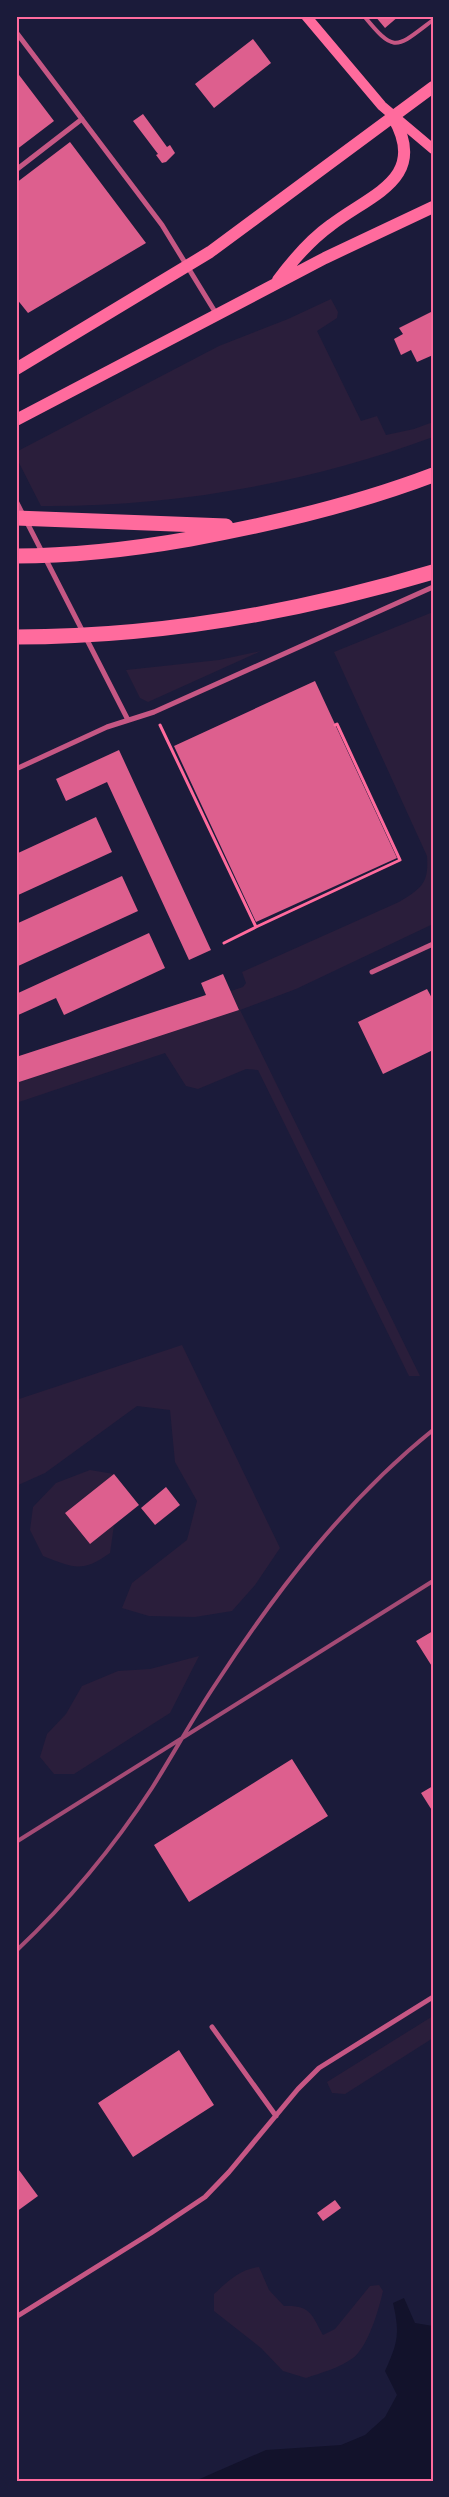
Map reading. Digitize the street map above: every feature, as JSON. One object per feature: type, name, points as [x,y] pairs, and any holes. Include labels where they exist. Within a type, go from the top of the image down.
[{"type":"highway","points":[[16,556],[140,547],[253,528],[321,511],[433,475]]},
{"type":"highway","points":[[16,518],[253,528]]},
{"type":"highway","points":[[16,637],[92,634],[165,628],[260,614],[396,583],[433,572]]},
{"type":"main road","points":[[275,284],[310,242],[331,224],[393,182],[404,160],[405,148],[402,132],[393,117],[306,16]]},
{"type":"main road","points":[[16,369],[188,265],[289,194],[433,87]]},
{"type":"main road","points":[[393,117],[433,149]]},
{"type":"main road","points":[[16,420],[275,284],[433,207]]},
{"type":"street","points":[[16,32],[162,225],[188,265],[217,316]]},
{"type":"street","points":[[16,170],[82,119]]},
{"type":"street","points":[[16,501],[128,720]]},
{"type":"street","points":[[16,769],[87,736],[154,712],[433,587]]},
{"type":"street","points":[[372,972],[433,944]]},
{"type":"street","points":[[16,2317],[151,2234],[205,2197],[229,2172],[298,2089],[320,2068],[433,1997]]},
{"type":"street","points":[[212,2026],[276,2116]]},
{"type":"lane","points":[[364,16],[387,42],[395,44],[404,42],[433,20]]},
{"type":"path","points":[[224,943],[400,860],[338,724],[335,725]]},
{"type":"path","points":[[160,725],[256,927]]},
{"type":"shaded area","points":[[331,299],[338,312],[337,318],[317,331],[361,421],[377,416],[386,435],[414,429],[433,422],[433,437],[338,467],[240,489],[191,497],[141,502],[41,506],[16,457],[16,452],[219,346],[288,319]]},
{"type":"shaded area","points":[[433,612],[433,924],[296,989],[240,1010],[420,1376],[409,1376],[258,1070],[246,1069],[198,1089],[186,1086],[165,1053],[16,1103],[16,1083],[239,1010],[231,991],[243,987],[246,983],[242,972],[399,902],[413,893],[422,884],[427,873],[427,856],[334,652]]},
{"type":"shaded area","points":[[261,651],[148,702],[140,698],[126,670],[219,660]]},
{"type":"shaded area","points":[[182,1345],[280,1548],[255,1585],[232,1611],[195,1617],[149,1616],[122,1608],[132,1583],[187,1540],[197,1501],[175,1462],[170,1410],[137,1406],[45,1473],[16,1486],[16,1400]]},
{"type":"shaded area","points":[[90,1470],[114,1474],[65,1513],[90,1544],[114,1525],[110,1553],[92,1564],[70,1566],[43,1556],[30,1530],[33,1507],[56,1483]]},
{"type":"shaded area","points":[[199,1656],[170,1713],[74,1774],[54,1774],[40,1757],[47,1734],[66,1714],[82,1686],[118,1671],[150,1669]]},
{"type":"shaded area","points":[[433,2016],[433,2038],[345,2094],[332,2093],[327,2082]]},
{"type":"shaded area","points":[[259,2267],[269,2290],[284,2306],[305,2309],[313,2316],[323,2335],[335,2329],[370,2286],[379,2285],[383,2291],[379,2308],[368,2337],[358,2353],[342,2365],[306,2378],[283,2371],[261,2348],[214,2311],[214,2294],[240,2273]]},
{"type":"shaded area","points":[[404,2298],[415,2323],[433,2326],[433,2481],[195,2481],[266,2450],[341,2445],[365,2435],[385,2417],[397,2395],[385,2371],[393,2352],[397,2330],[393,2303]]},
{"type":"building","points":[[375,16],[399,16],[385,28]]},
{"type":"building","points":[[253,39],[271,63],[214,108],[195,84]]},
{"type":"building","points":[[16,71],[54,121],[16,150]]},
{"type":"building","points":[[143,114],[167,147],[170,145],[175,153],[166,162],[162,163],[156,155],[158,154],[133,121]]},
{"type":"building","points":[[70,142],[146,243],[28,313],[16,298],[16,183]]},
{"type":"building","points":[[433,311],[433,355],[417,362],[411,350],[401,355],[394,339],[403,334],[399,328]]},
{"type":"building","points":[[315,681],[397,858],[256,922],[174,746]]},
{"type":"building","points":[[119,750],[211,950],[189,960],[107,782],[66,801],[56,779]]},
{"type":"building","points":[[96,817],[112,852],[16,896],[16,854]]},
{"type":"building","points":[[122,876],[138,911],[16,967],[16,924]]},
{"type":"building","points":[[149,933],[165,968],[64,1015],[56,998],[16,1016],[16,994]]},
{"type":"building","points":[[223,974],[239,1010],[16,1083],[16,1057],[206,995],[201,983]]},
{"type":"building","points":[[427,989],[433,1000],[433,1050],[383,1074],[358,1022]]},
{"type":"building","points":[[114,1474],[139,1505],[90,1544],[65,1513]]},
{"type":"building","points":[[166,1487],[180,1505],[155,1525],[141,1508]]},
{"type":"building","points":[[433,1631],[433,1668],[416,1641]]},
{"type":"building","points":[[292,1759],[328,1816],[189,1902],[154,1845]]},
{"type":"building","points":[[433,1786],[433,1812],[421,1793]]},
{"type":"building","points":[[179,2050],[214,2105],[133,2157],[98,2103]]},
{"type":"building","points":[[16,2166],[38,2196],[16,2212]]},
{"type":"building","points":[[335,2200],[341,2208],[323,2221],[317,2213]]},
{"type":"railway","points":[[16,1951],[72,1894],[122,1832],[152,1788],[200,1708],[240,1648],[315,1547],[371,1486],[433,1430]]},
{"type":"railway","points":[[16,1842],[433,1581]]}]
